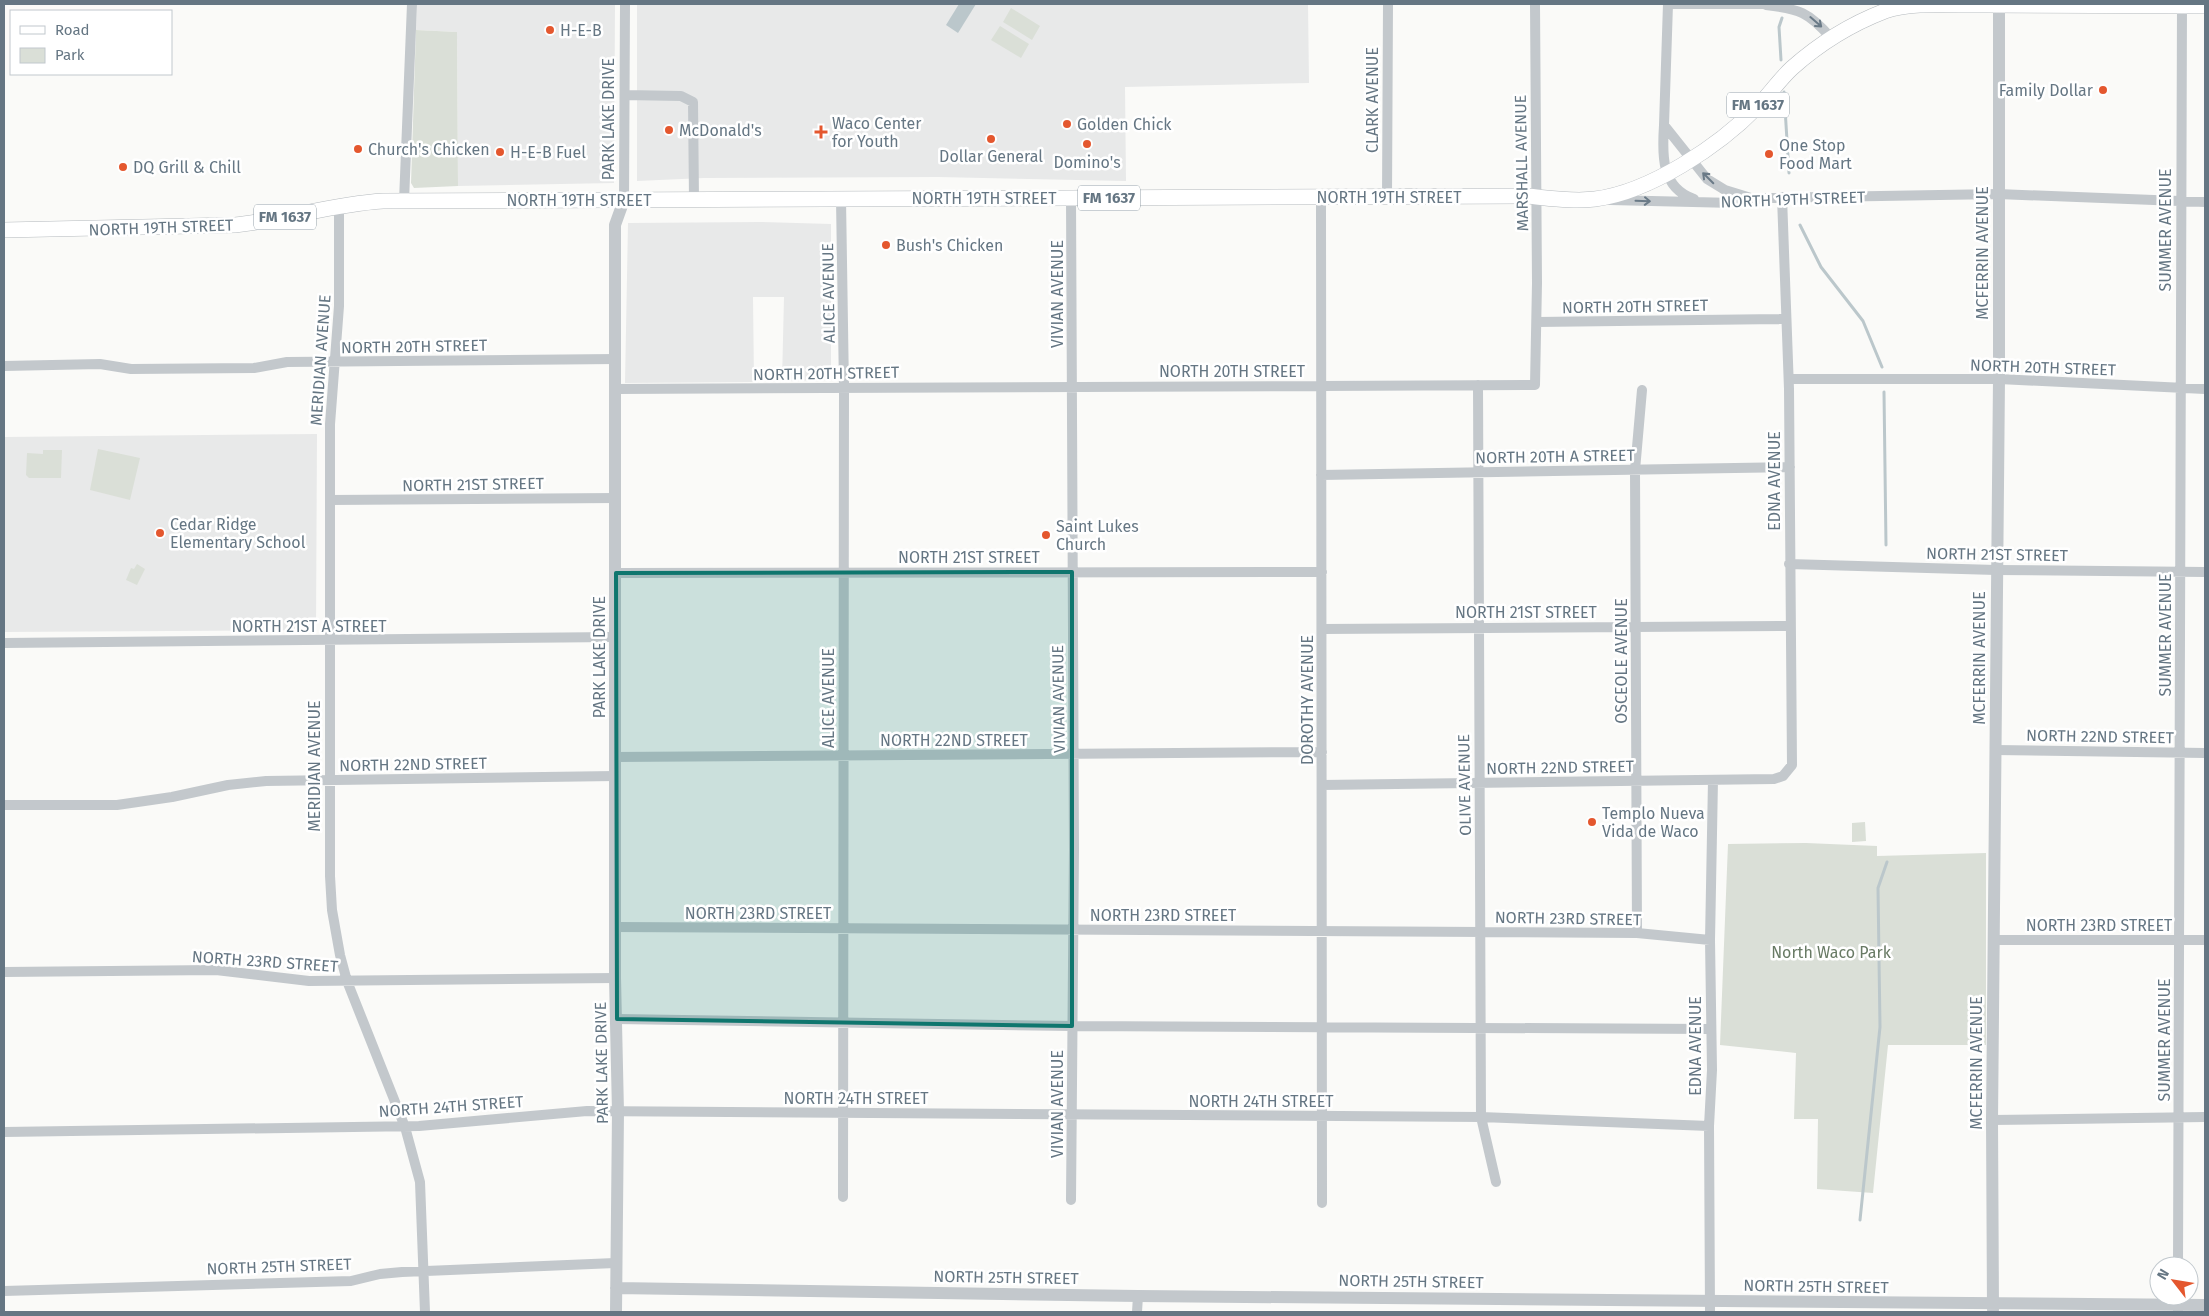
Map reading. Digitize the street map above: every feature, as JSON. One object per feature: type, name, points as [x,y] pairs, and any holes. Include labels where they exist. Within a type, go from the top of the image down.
[{"type":"main road","name":"FM 1637","points":[[1594,199],[1637,186],[1666,174],[1711,147],[1757,107],[1792,68],[1831,38],[1887,10],[1916,6],[2205,6]]},
{"type":"main road","name":"NORTH 19TH STREET","points":[[4,230],[235,225],[262,222],[339,205],[404,201],[1387,197],[1594,199]]},
{"type":"street","points":[[404,201],[412,4]]},
{"type":"street","name":"PARK LAKE DRIVE","points":[[616,1312],[618,1112],[615,978],[615,225],[624,200],[625,4]]},
{"type":"street","name":"CLARK AVENUE","points":[[1387,197],[1388,4]]},
{"type":"street","name":"MARSHALL AVENUE","points":[[1535,4],[1536,322]]},
{"type":"street","points":[[1700,201],[1680,192],[1666,174],[1662,149],[1668,4],[1768,4],[1795,9],[1813,19],[1831,38]]},
{"type":"street","points":[[1888,4],[1916,6]]},
{"type":"street","name":"MCFERRIN AVENUE","points":[[1993,1308],[1992,1120],[1999,379],[1999,5]]},
{"type":"street","name":"SUMMER AVENUE","points":[[2178,1256],[2182,5]]},
{"type":"street","points":[[625,95],[681,96],[693,102],[694,200]]},
{"type":"street","points":[[1664,125],[1707,179],[1718,187],[1752,198]]},
{"type":"street","name":"NORTH 19TH STREET","points":[[1594,199],[1734,202],[1752,198],[1782,197],[1998,194],[2205,202]]},
{"type":"street","name":"EDNA AVENUE","points":[[1782,197],[1789,379],[1789,626],[1792,765]]},
{"type":"street","name":"VIVIAN AVENUE","points":[[1071,198],[1073,386],[1071,1200]]},
{"type":"street","name":"DOROTHY AVENUE","points":[[1321,198],[1322,1202]]},
{"type":"street","name":"ALICE AVENUE","points":[[841,199],[844,388],[843,1197]]},
{"type":"street","name":"MERIDIAN AVENUE","points":[[339,205],[340,290],[330,424],[328,781],[332,910],[340,955],[348,981],[405,1127],[420,1182],[425,1312]]},
{"type":"street","name":"NORTH 20TH STREET","points":[[616,389],[1535,385],[1536,322],[1786,319]]},
{"type":"street","name":"NORTH 20TH STREET","points":[[4,366],[100,364],[131,369],[254,368],[287,362],[616,359]]},
{"type":"street","name":"NORTH 20TH STREET","points":[[1789,379],[1999,379],[2205,389]]},
{"type":"street","name":"OLIVE AVENUE","points":[[1478,385],[1477,627],[1481,1117],[1496,1182]]},
{"type":"street","name":"OSCEOLE AVENUE","points":[[1637,932],[1635,470],[1642,390]]},
{"type":"street","name":"NORTH 20TH A STREET","points":[[1322,475],[1790,467]]},
{"type":"street","name":"NORTH 21ST STREET","points":[[330,500],[616,498]]},
{"type":"street","name":"NORTH 21ST STREET","points":[[1789,564],[1996,570],[2205,572]]},
{"type":"street","name":"NORTH 21ST STREET","points":[[616,573],[1322,572]]},
{"type":"street","name":"NORTH 21ST STREET","points":[[1322,629],[1789,626]]},
{"type":"street","name":"NORTH 21ST A STREET","points":[[4,643],[616,637]]},
{"type":"street","name":"NORTH 22ND STREET","points":[[1995,750],[2205,753]]},
{"type":"street","name":"NORTH 22ND STREET","points":[[615,757],[1322,752]]},
{"type":"street","name":"NORTH 22ND STREET","points":[[1322,784],[1774,779],[1783,776],[1792,765]]},
{"type":"street","name":"NORTH 22ND STREET","points":[[4,805],[117,805],[172,798],[228,785],[266,781],[615,776]]},
{"type":"street","name":"EDNA AVENUE","points":[[1710,1307],[1710,940],[1713,780]]},
{"type":"street","name":"NORTH 23RD STREET","points":[[615,927],[1637,932],[1710,940]]},
{"type":"street","name":"NORTH 23RD STREET","points":[[1993,940],[2205,940]]},
{"type":"street","name":"NORTH 23RD STREET","points":[[4,972],[216,970],[285,980],[348,981],[615,978]]},
{"type":"street","points":[[617,1019],[843,1024],[1711,1029]]},
{"type":"street","name":"NORTH 24TH STREET","points":[[4,1132],[405,1127],[565,1112],[1481,1117],[1709,1126]]},
{"type":"street","points":[[1992,1120],[2205,1117]]},
{"type":"street","name":"NORTH 25TH STREET","points":[[4,1291],[351,1282],[380,1274],[616,1263]]},
{"type":"street","name":"NORTH 25TH STREET","points":[[616,1288],[1710,1307],[1993,1308],[2149,1305]]},
{"type":"street","points":[[1138,1296],[1138,1312]]},
{"type":"highlighted area","points":[[1072,572],[1072,1026],[617,1019],[616,573]]},
{"type":"shaded area","points":[[417,4],[615,4],[614,183],[458,186],[457,32],[416,30]]},
{"type":"shaded area","name":"Waco Center for Youth","points":[[637,4],[1308,4],[1309,83],[1125,87],[1126,181],[938,177],[704,178],[637,181]]},
{"type":"shaded area","points":[[959,4],[976,4],[958,33],[946,25]]},
{"type":"shaded area","points":[[760,222],[831,224],[831,380],[782,381],[784,297],[753,297],[754,382],[625,383],[628,223]]},
{"type":"shaded area","name":"Cedar Ridge Elementary School","points":[[317,434],[316,630],[4,632],[4,437]]},
{"type":"green space","points":[[1011,8],[1040,26],[1032,40],[1003,22]]},
{"type":"green space","points":[[1000,26],[1029,44],[1021,58],[991,40]]},
{"type":"green space","points":[[416,30],[457,32],[458,186],[414,188],[411,183]]},
{"type":"green space","points":[[98,449],[140,458],[130,500],[90,490]]},
{"type":"green space","points":[[43,450],[62,450],[61,478],[29,478],[26,475],[27,453],[43,454]]},
{"type":"green space","points":[[137,564],[145,569],[137,585],[126,580],[131,568],[134,569]]},
{"type":"green space","points":[[1865,822],[1866,841],[1852,842],[1852,823]]},
{"type":"green space","name":"North Waco Park","points":[[1806,843],[1877,846],[1877,856],[1986,853],[1986,1045],[1888,1045],[1873,1193],[1817,1189],[1818,1119],[1794,1119],[1796,1053],[1720,1045],[1728,844]]},
{"type":"waterway","points":[[1781,60],[1779,27],[1782,18]]},
{"type":"waterway","points":[[1784,92],[1789,173]]},
{"type":"waterway","points":[[1800,225],[1821,267],[1863,321],[1882,367]]},
{"type":"waterway","points":[[1884,392],[1886,545]]},
{"type":"waterway","points":[[1860,1220],[1880,1027],[1878,888],[1887,862]]},
{"type":"place","name":"H-E-B","points":[[550,30]]},
{"type":"place","name":"Family Dollar","points":[[2103,90]]},
{"type":"place","name":"Golden Chick","points":[[1067,124]]},
{"type":"place","name":"McDonald's","points":[[669,130]]},
{"type":"place","name":"Waco Center for Youth","points":[[821,132]]},
{"type":"place","name":"Dollar General","points":[[991,139]]},
{"type":"place","name":"Domino's","points":[[1087,144]]},
{"type":"place","name":"Church's Chicken","points":[[358,149]]},
{"type":"place","name":"H-E-B Fuel","points":[[500,152]]},
{"type":"place","name":"One Stop Food Mart","points":[[1769,154]]},
{"type":"place","name":"DQ Grill & Chill","points":[[123,167]]},
{"type":"place","name":"Bush's Chicken","points":[[886,245]]},
{"type":"place","name":"Cedar Ridge Elementary School","points":[[160,533]]},
{"type":"place","name":"Saint Lukes Church","points":[[1046,535]]},
{"type":"place","name":"Templo Nueva Vida de Waco","points":[[1592,822]]}]
